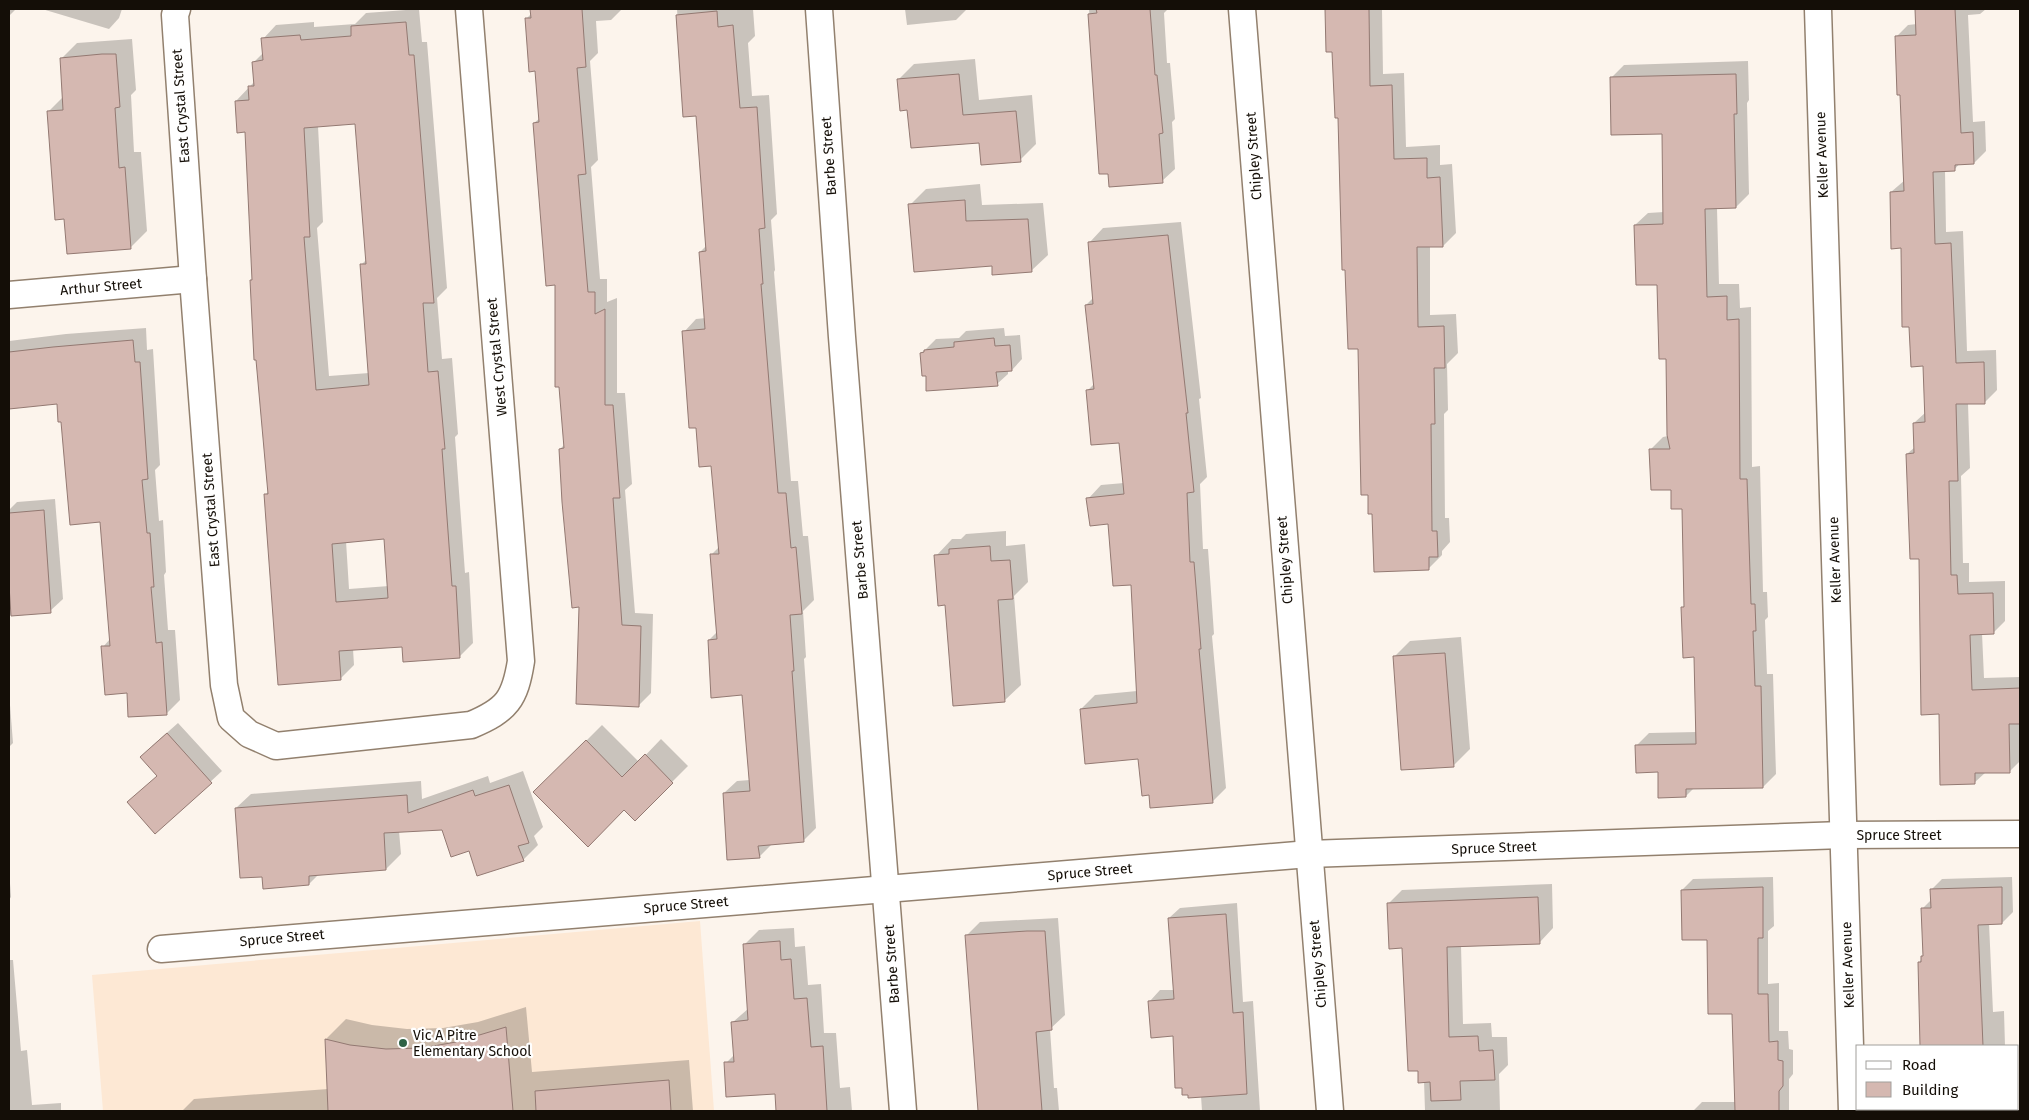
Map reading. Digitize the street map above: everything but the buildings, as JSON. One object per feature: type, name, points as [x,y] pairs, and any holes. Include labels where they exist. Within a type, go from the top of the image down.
[{"type":"street","name":"East Crystal Street","points":[[177,9],[175,15],[193,279],[224,675],[231,718],[249,734],[276,746],[472,725],[493,716],[508,702]]},
{"type":"street","name":"West Crystal Street","points":[[469,9],[521,661],[517,684],[508,702]]},
{"type":"street","name":"Barbe Street","points":[[819,9],[842,338],[903,1111]]},
{"type":"street","name":"Chipley Street","points":[[1242,9],[1330,1111]]},
{"type":"street","name":"Keller Avenue","points":[[1818,9],[1852,1111]]},
{"type":"street","name":"Arthur Street","points":[[9,295],[193,279]]},
{"type":"street","name":"Spruce Street","points":[[161,948],[1309,854],[1843,835],[2020,834]]},
{"type":"shaded area","name":"Vic A Pitre Elementary School","points":[[700,921],[714,1111],[103,1111],[92,975]]},
{"type":"place","name":"Vic A Pitre Elementary School","points":[[403,1043]]}]
